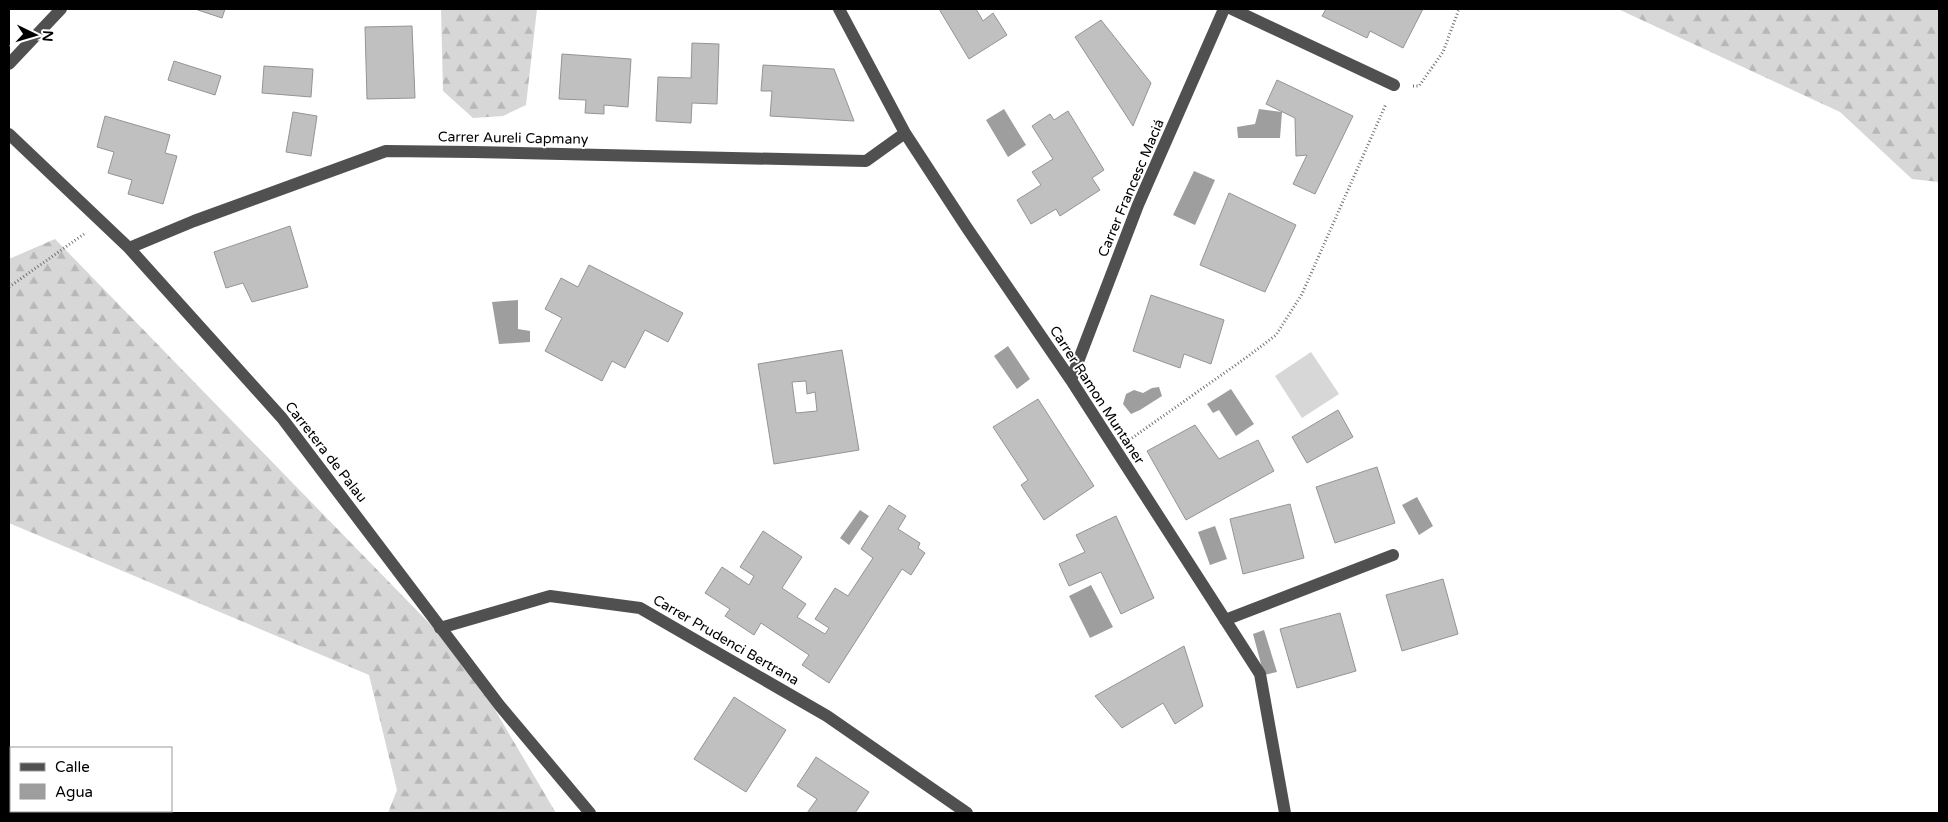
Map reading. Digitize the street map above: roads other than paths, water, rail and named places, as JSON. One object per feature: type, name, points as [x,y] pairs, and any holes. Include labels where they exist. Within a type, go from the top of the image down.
[{"type":"street","points":[[9,64],[62,9]]},
{"type":"street","name":"Carrer Ramon Muntaner","points":[[839,9],[905,133],[967,228],[1071,380],[1260,674],[1285,813]]},
{"type":"street","name":"Carrer Francesc Maciá","points":[[1071,380],[1138,205],[1224,9]]},
{"type":"street","points":[[1232,9],[1394,85]]},
{"type":"street","name":"Carrer Aureli Capmany","points":[[129,248],[194,221],[386,151],[866,161],[905,133]]},
{"type":"street","name":"Carretera de Palau","points":[[9,134],[129,248],[282,418],[500,706],[590,813]]},
{"type":"street","points":[[1225,620],[1393,556]]},
{"type":"street","name":"Carrer Prudenci Bertrana","points":[[440,628],[550,596],[640,608],[827,716],[967,813]]},
{"type":"water","points":[[1004,109],[1026,145],[1008,157],[986,120]]},
{"type":"water","points":[[1259,109],[1282,112],[1280,138],[1238,138],[1237,127],[1255,124]]},
{"type":"water","points":[[1194,171],[1215,180],[1195,225],[1173,215]]},
{"type":"water","points":[[518,300],[518,329],[530,331],[530,342],[499,344],[492,302]]},
{"type":"water","points":[[1008,346],[1030,379],[1017,389],[994,356]]},
{"type":"water","points":[[1159,387],[1162,396],[1140,410],[1131,414],[1123,404],[1126,394],[1134,390],[1143,393],[1152,388]]},
{"type":"water","points":[[1231,389],[1254,424],[1236,436],[1219,410],[1213,413],[1207,404]]},
{"type":"water","points":[[1417,497],[1433,526],[1419,535],[1402,505]]},
{"type":"water","points":[[860,510],[869,516],[849,545],[840,538]]},
{"type":"water","points":[[1215,526],[1227,559],[1210,565],[1198,532]]},
{"type":"water","points":[[1091,585],[1113,627],[1090,638],[1069,596]]},
{"type":"water","points":[[1264,630],[1277,672],[1264,675],[1253,634]]}]
